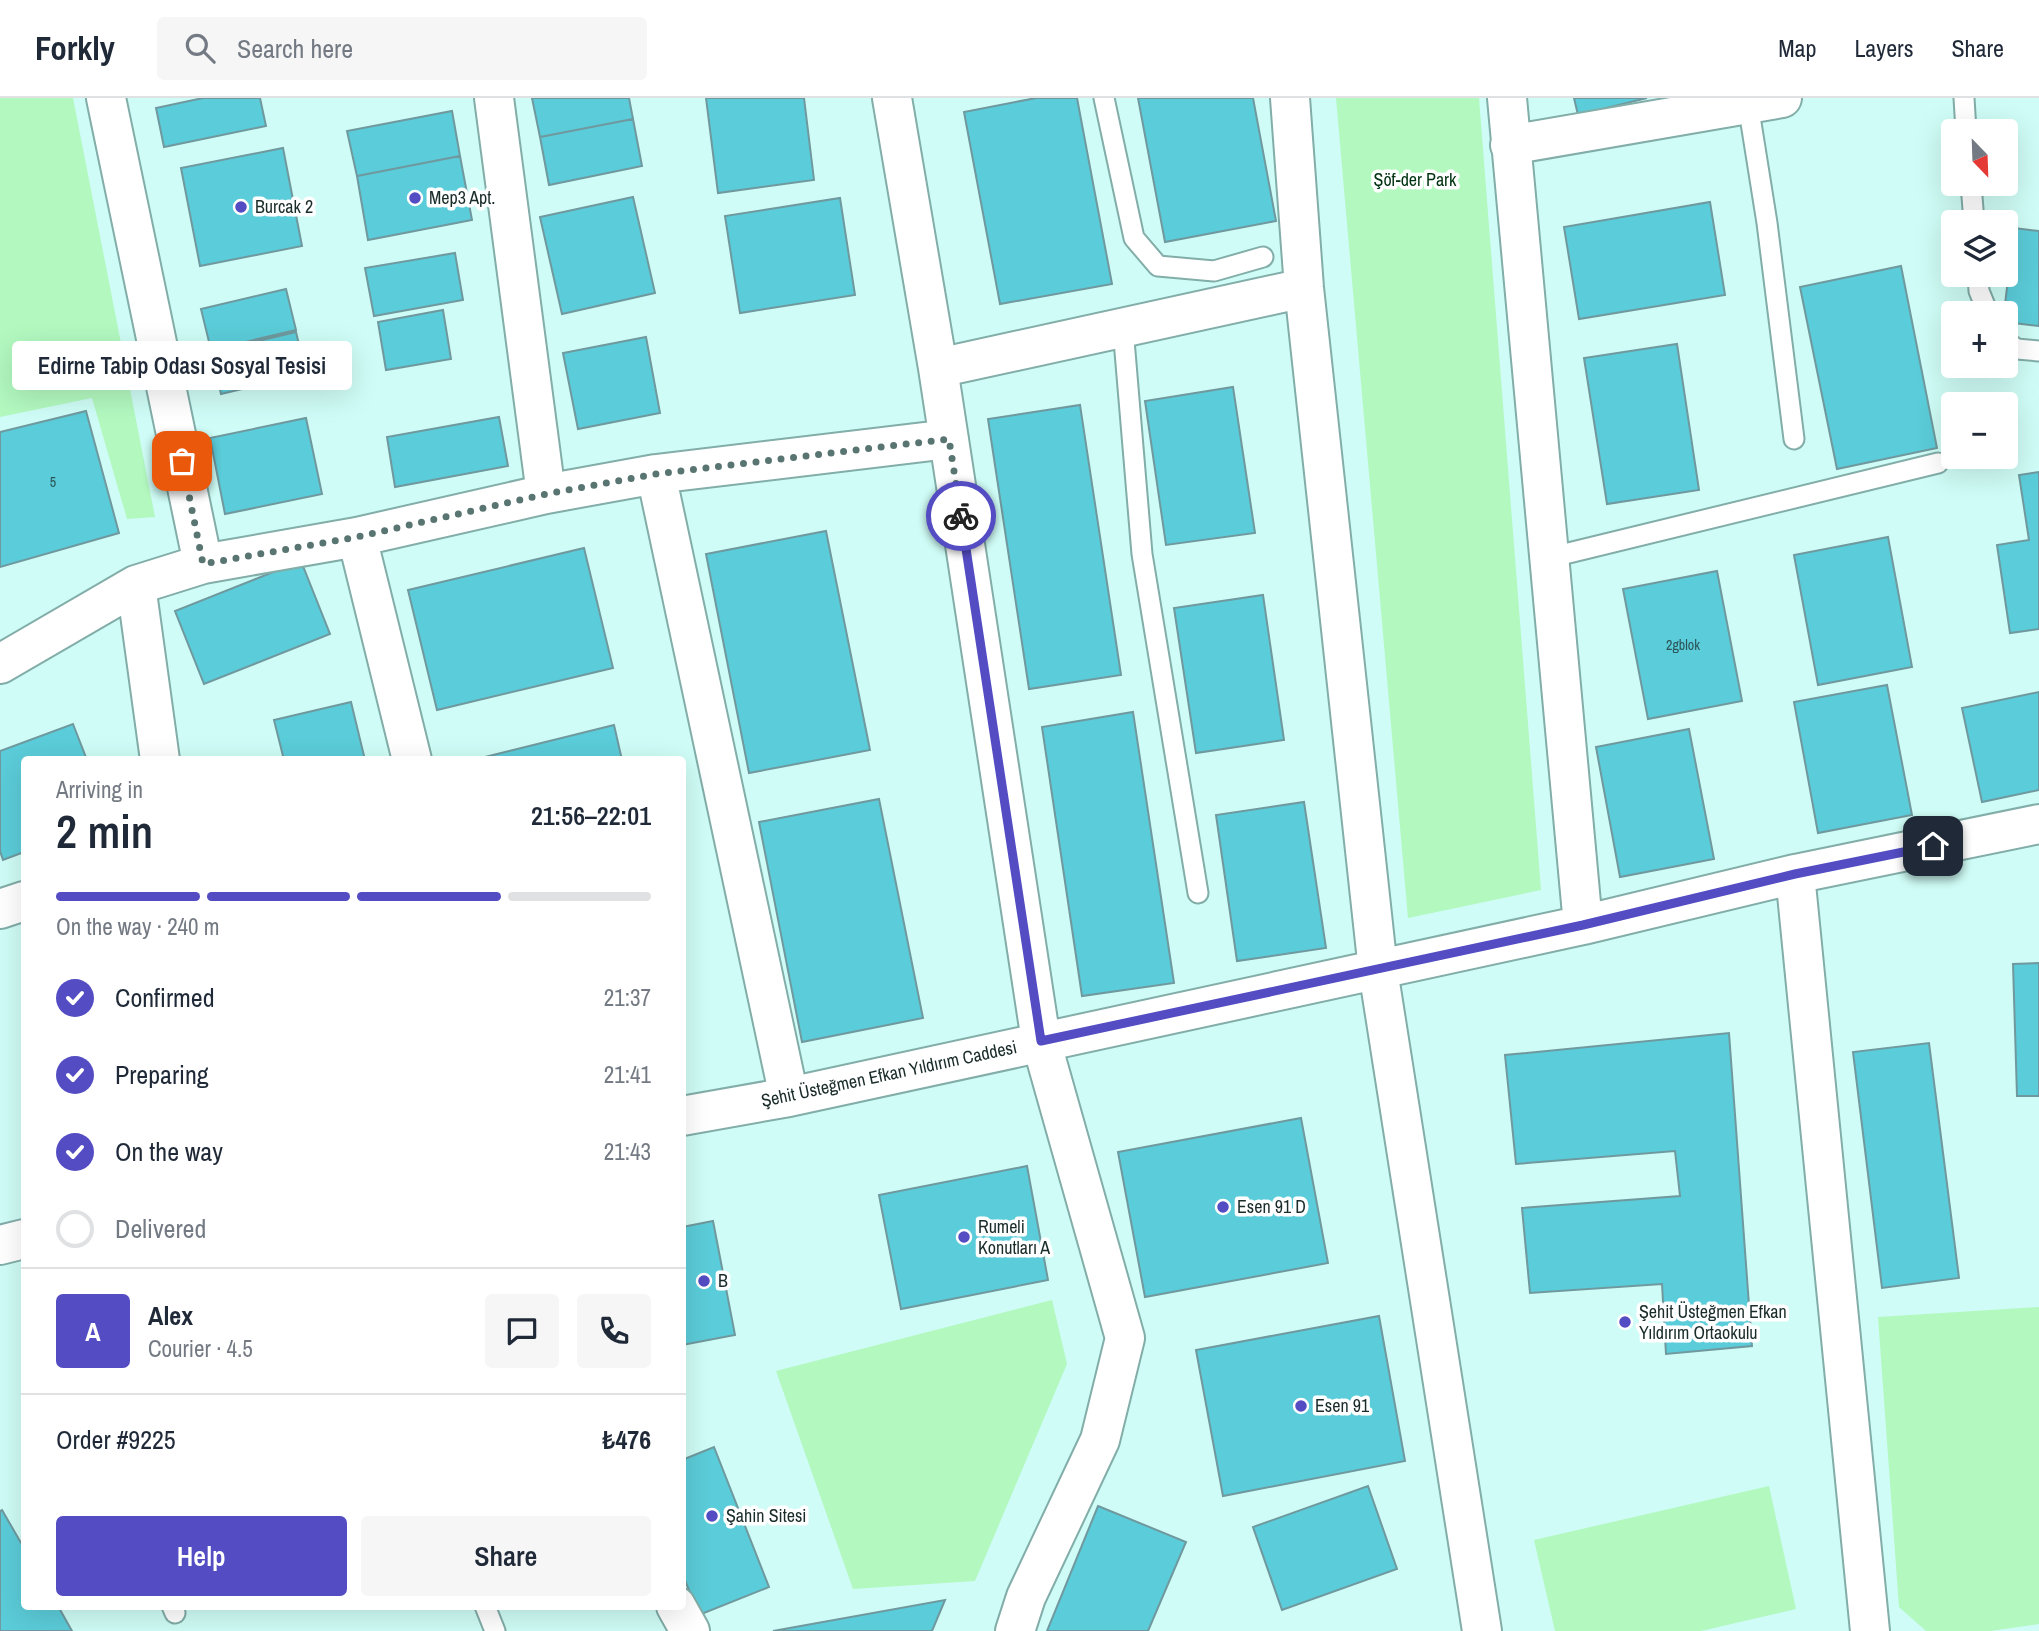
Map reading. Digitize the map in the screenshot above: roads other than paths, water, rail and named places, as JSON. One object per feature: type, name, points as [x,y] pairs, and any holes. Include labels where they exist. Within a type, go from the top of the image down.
[{"type":"street","points":[[106,98],[203,564]]},
{"type":"street","points":[[494,98],[546,494]]},
{"type":"street","points":[[892,98],[938,368],[1041,1041],[1125,1338],[1100,1440],[1027,1597],[1015,1631]]},
{"type":"street","points":[[1290,98],[1304,288],[1378,970],[1482,1631]]},
{"type":"street","points":[[1507,98],[1583,925]]},
{"type":"street","points":[[1510,145],[1765,101]]},
{"type":"street","points":[[938,368],[1304,288]]},
{"type":"street","points":[[0,664],[136,585],[203,564],[357,537],[546,494],[656,474],[949,439]]},
{"type":"street","points":[[656,474],[789,1097]]},
{"type":"street","points":[[357,537],[411,756]]},
{"type":"street","points":[[136,585],[159,756]]},
{"type":"street","name":"Şehit Üsteğmen Efkan Yıldırım Caddesi","points":[[686,1115],[789,1097],[1583,925],[1795,874],[2039,824]]},
{"type":"street","points":[[1795,874],[1870,1631]]},
{"type":"street","points":[[0,909],[21,902]]},
{"type":"street","points":[[0,1245],[21,1240]]},
{"type":"street","points":[[678,1610],[690,1631]]},
{"type":"lane","points":[[1104,98],[1134,238],[1158,266],[1214,271],[1263,257]]},
{"type":"lane","points":[[1964,98],[1965,119]]},
{"type":"lane","points":[[1765,101],[1767,223],[1794,439]]},
{"type":"lane","points":[[1123,328],[1142,554],[1198,893]]},
{"type":"lane","points":[[2018,349],[2039,351]]},
{"type":"lane","points":[[1548,558],[1938,463]]},
{"type":"lane","points":[[487,1610],[495,1631]]},
{"type":"place","name":"Mep3 Apt.","points":[[415,198]]},
{"type":"place","name":"Burcak 2","points":[[241,207]]},
{"type":"place","name":"Edirne Tabip Odası Sosyal Tesisi","points":[[182,461]]},
{"type":"place","name":"Esen 91 D","points":[[1223,1207]]},
{"type":"place","name":"Rumeli Konutları A","points":[[964,1237]]},
{"type":"place","name":"B","points":[[704,1281]]},
{"type":"place","name":"Şehit Üsteğmen Efkan Yıldırım Ortaokulu","points":[[1625,1322]]},
{"type":"place","name":"Esen 91","points":[[1301,1406]]},
{"type":"place","name":"Şahin Sitesi","points":[[712,1516]]},
{"type":"park label","name":"Şöf-der Park","points":[[1415,180]]}]
